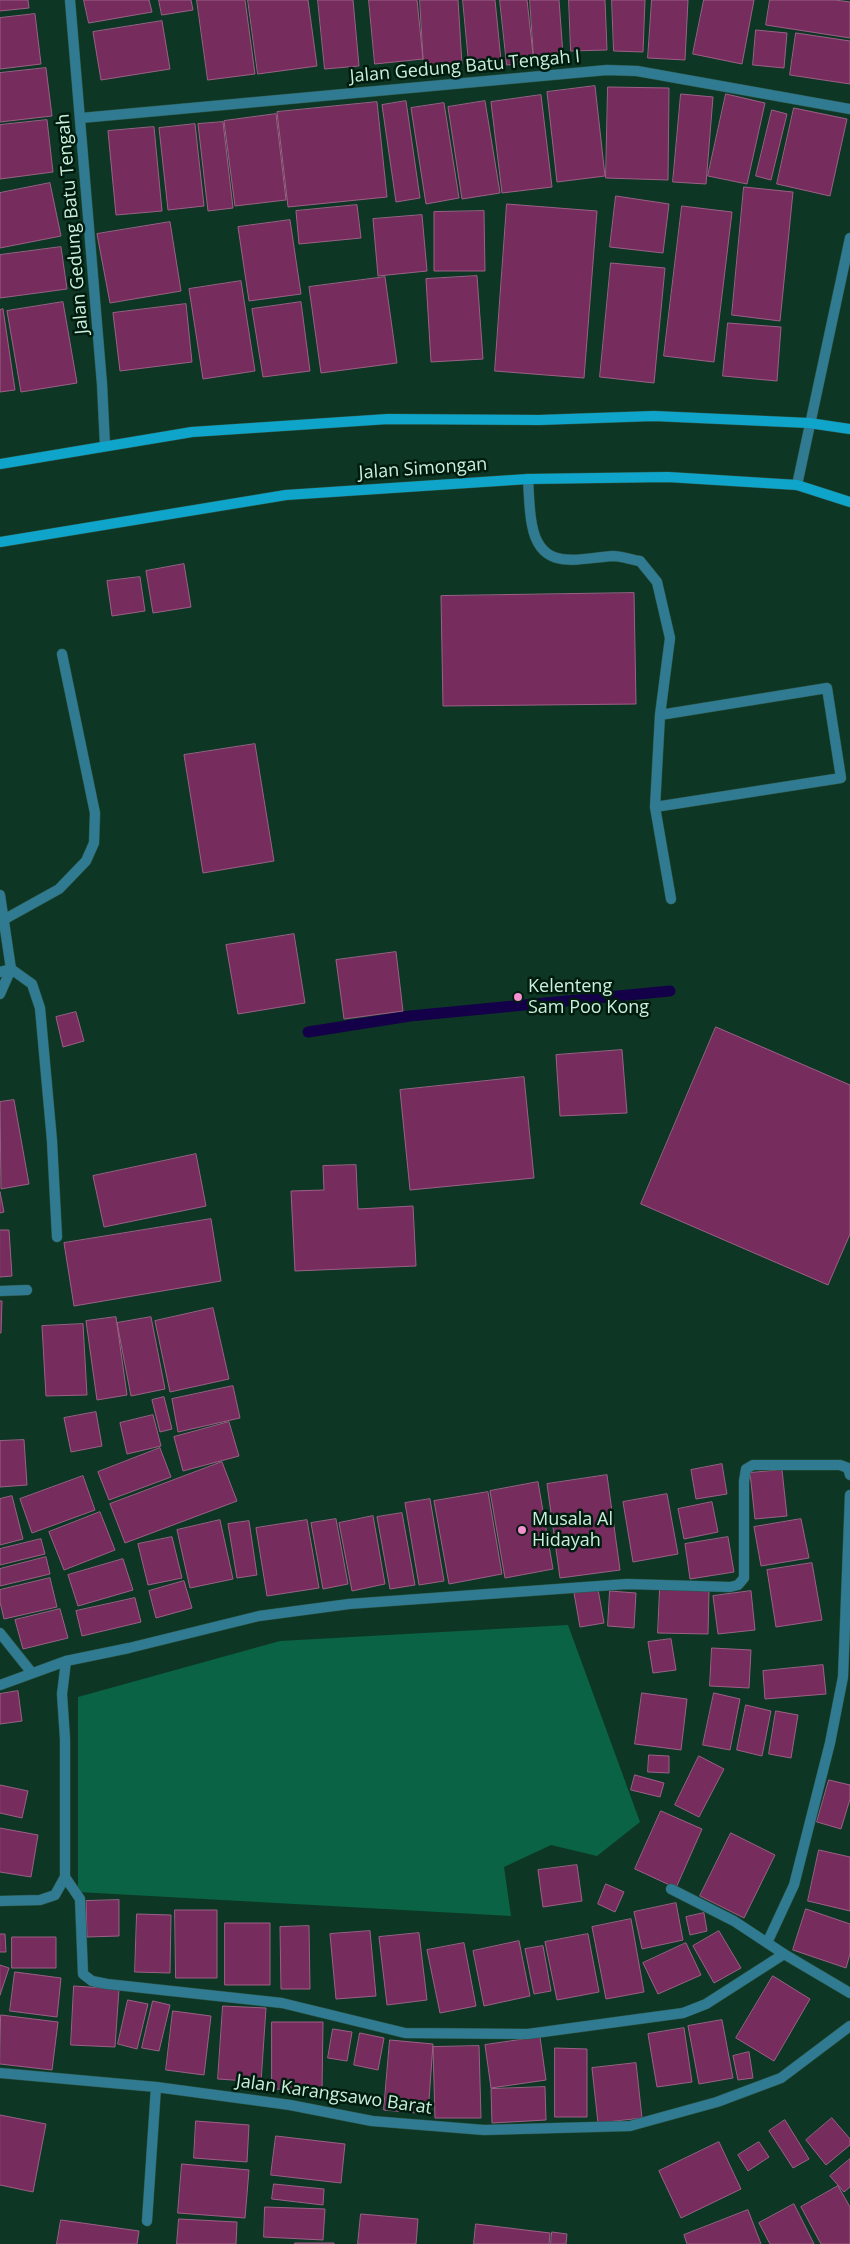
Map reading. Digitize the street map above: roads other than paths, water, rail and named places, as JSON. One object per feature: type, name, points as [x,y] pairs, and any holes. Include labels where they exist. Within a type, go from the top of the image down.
[{"type":"main road","points":[[0,464],[192,432],[388,419],[539,420],[654,416],[809,423],[850,429]]},
{"type":"main road","name":"Jalan Simongan","points":[[0,542],[286,495],[528,479],[668,477],[797,485],[850,502]]},
{"type":"street","name":"Jalan Gedung Batu Tengah","points":[[70,0],[102,384],[105,446]]},
{"type":"street","name":"Jalan Gedung Batu Tengah I","points":[[81,118],[607,70],[637,71],[850,109]]},
{"type":"street","points":[[797,485],[850,238]]},
{"type":"street","points":[[528,479],[532,526],[540,548],[550,558],[568,560],[616,556],[640,561],[656,582],[670,638],[660,715],[655,807],[671,900]]},
{"type":"street","points":[[4,918],[59,888],[86,862],[94,843],[95,813],[62,654]]},
{"type":"street","points":[[655,807],[841,778],[827,688],[660,715]]},
{"type":"street","points":[[0,895],[11,969],[0,994]]},
{"type":"street","points":[[0,972],[11,969]]},
{"type":"street","points":[[11,969],[32,984],[40,1008],[52,1141],[57,1237]]},
{"type":"street","points":[[0,1290],[28,1290]]},
{"type":"street","points":[[0,1685],[66,1661],[129,1648],[259,1616],[349,1604],[627,1584],[730,1587],[738,1585],[744,1578],[744,1480],[746,1469],[753,1465],[840,1465],[848,1468],[850,1475]]},
{"type":"street","points":[[767,1943],[794,1885],[830,1743],[841,1686],[845,1653],[850,1495]]},
{"type":"street","points":[[0,1633],[32,1673]]},
{"type":"street","points":[[0,1902],[40,1900],[55,1895],[64,1877],[65,1739],[62,1694],[66,1661]]},
{"type":"street","points":[[64,1877],[80,1899],[83,1974],[92,1981],[138,1988],[282,2003],[405,2033],[528,2034],[683,2013],[706,2004],[784,1954]]},
{"type":"street","points":[[671,1889],[734,1921],[784,1954],[850,1993]]},
{"type":"street","name":"Jalan Karangsawo Barat","points":[[0,2073],[156,2087],[290,2105],[372,2121],[428,2126],[484,2130],[630,2126],[717,2102],[781,2078],[850,2026]]},
{"type":"street","points":[[147,2221],[156,2087]]},
{"type":"waterway","points":[[308,1032],[410,1016],[670,991]]},
{"type":"place","name":"Kelenteng Sam Poo Kong","points":[[518,997]]},
{"type":"place","name":"Musala Al Hidayah","points":[[522,1530]]}]
